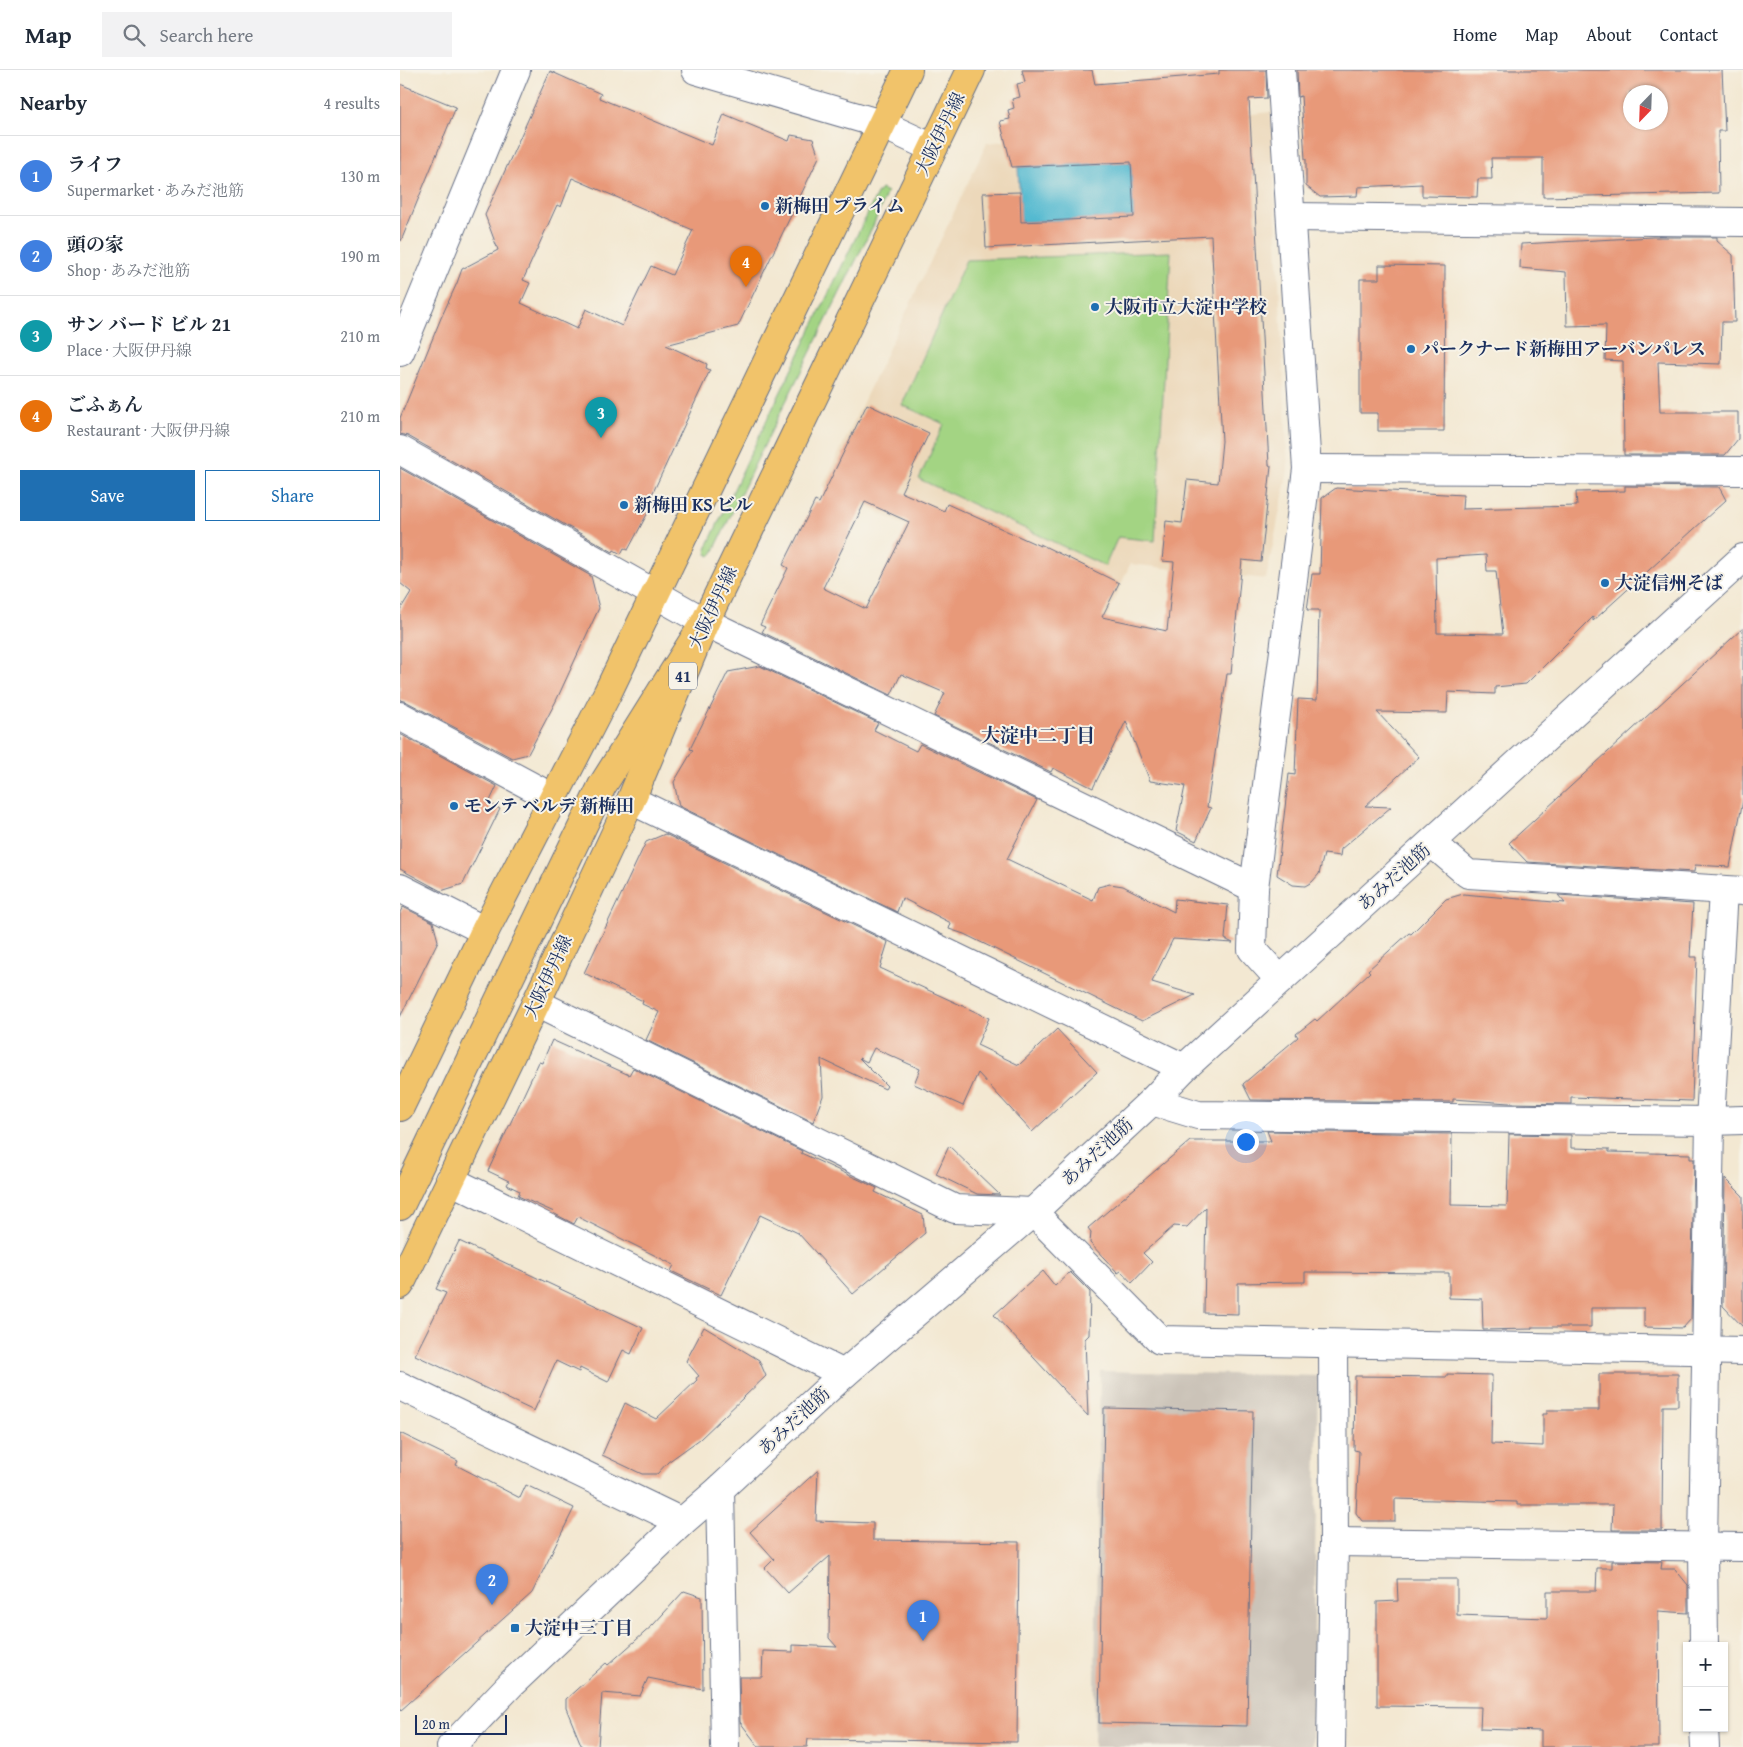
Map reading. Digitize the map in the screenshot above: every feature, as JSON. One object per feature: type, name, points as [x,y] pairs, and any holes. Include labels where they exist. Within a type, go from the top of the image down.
[{"type":"main road","points":[[400,1107],[485,931],[607,694],[908,70]]},
{"type":"main road","name":"大阪伊丹線","points":[[400,1285],[536,1003],[631,800],[705,622],[971,70]]},
{"type":"main road","points":[[400,1206],[602,786],[705,622]]},
{"type":"street","points":[[400,352],[516,70]]},
{"type":"street","points":[[696,70],[882,124],[933,148]]},
{"type":"street","points":[[1280,980],[1252,949],[1254,888],[1307,469],[1281,70]]},
{"type":"street","points":[[1292,217],[1743,222]]},
{"type":"street","points":[[400,450],[705,622],[1254,888]]},
{"type":"street","points":[[1307,469],[1743,471]]},
{"type":"street","name":"あみだ池筋","points":[[452,1747],[512,1683],[682,1522],[844,1374],[1033,1212],[1152,1101],[1184,1068],[1743,558]]},
{"type":"street","points":[[400,716],[553,798]]},
{"type":"street","points":[[631,800],[1184,1068]]},
{"type":"street","points":[[1432,843],[1468,874],[1733,890],[1710,1121],[1703,1546],[1704,1642]]},
{"type":"street","points":[[400,888],[485,931]]},
{"type":"street","points":[[536,1003],[955,1209],[1033,1212],[1160,1340],[1706,1352],[1743,1351]]},
{"type":"street","points":[[1152,1101],[1198,1115],[1743,1120]]},
{"type":"street","points":[[450,1180],[844,1374]]},
{"type":"street","points":[[1332,1747],[1333,1344]]},
{"type":"street","points":[[400,1386],[682,1522]]},
{"type":"street","points":[[720,1489],[725,1747]]},
{"type":"street","points":[[1334,1542],[1743,1547]]},
{"type":"street","points":[[1704,1732],[1705,1747]]},
{"type":"shaded area","name":"大阪市立大淀中学校","points":[[1271,112],[1288,471],[1266,579],[1130,564],[1105,622],[823,486],[987,143]]},
{"type":"shaded area","points":[[1100,1371],[1318,1376],[1312,1747],[1094,1747]]},
{"type":"green space","points":[[881,189],[887,192],[873,226],[710,556],[707,554],[706,549],[748,459]]},
{"type":"green space","points":[[1171,252],[1155,541],[1118,537],[1105,566],[919,479],[944,424],[902,405],[966,260]]},
{"type":"water","points":[[1131,162],[1134,217],[1021,222],[1018,167]]},
{"type":"building","points":[[1022,70],[1092,70],[1095,84],[1219,74],[1219,70],[1266,70],[1267,98],[1249,99],[1269,465],[1271,466],[1261,562],[1242,560],[1231,674],[1227,674],[1207,807],[1211,808],[1196,841],[1176,831],[1185,786],[1150,781],[1126,721],[1093,788],[1053,768],[1051,772],[934,716],[945,693],[901,674],[891,695],[762,632],[765,627],[760,625],[788,568],[783,565],[815,501],[819,503],[867,404],[929,433],[901,492],[944,511],[947,504],[1040,546],[1040,544],[1119,583],[1102,617],[1167,631],[1174,562],[1162,561],[1166,521],[1182,523],[1187,480],[1218,483],[1222,441],[1211,236],[986,248],[983,193],[1020,192],[1021,222],[1134,217],[1131,162],[1012,167],[1000,121],[1010,119],[1008,110],[1014,108],[1012,99],[1020,97],[1017,84],[1025,82]],"holes":[[[865,502],[909,522],[866,609],[823,588]]]},
{"type":"building","points":[[1297,70],[1722,70],[1725,131],[1718,131],[1719,193],[1543,197],[1543,158],[1491,158],[1492,179],[1478,179],[1477,197],[1422,196],[1422,184],[1358,187],[1357,196],[1320,197],[1306,186],[1301,96],[1298,97]]},
{"type":"building","points":[[550,71],[601,94],[599,98],[712,145],[724,114],[789,141],[791,135],[813,139],[819,157],[738,326],[666,345],[707,364],[706,368],[710,370],[649,501],[653,503],[628,550],[624,548],[621,554],[614,550],[613,552],[408,436],[400,434],[400,418],[462,269],[498,250],[485,215]],"holes":[[[572,178],[693,230],[672,275],[651,266],[622,326],[586,309],[577,329],[521,303],[530,283],[523,280],[557,205],[561,207]]]},
{"type":"building","points":[[400,84],[456,107],[401,241],[400,241]]},
{"type":"building","points":[[1653,237],[1717,237],[1717,241],[1733,255],[1735,322],[1722,322],[1721,364],[1658,362],[1660,412],[1738,412],[1738,439],[1725,455],[1624,455],[1623,361],[1605,360],[1606,325],[1567,326],[1566,272],[1520,268],[1521,244]]},
{"type":"building","name":"パークナード新梅田アーバンパレス","points":[[1379,265],[1445,266],[1444,431],[1378,431],[1378,413],[1360,413],[1360,279],[1379,279]]},
{"type":"building","points":[[400,468],[591,576],[599,608],[556,701],[528,754],[512,758],[400,700],[400,610],[411,592],[400,583]]},
{"type":"building","points":[[1625,486],[1719,487],[1726,500],[1593,621],[1593,617],[1526,684],[1495,687],[1495,694],[1448,692],[1447,713],[1377,712],[1419,757],[1365,806],[1391,807],[1341,849],[1340,856],[1324,854],[1319,874],[1312,882],[1305,886],[1293,885],[1277,875],[1289,774],[1295,775],[1298,699],[1317,700],[1319,610],[1307,610],[1312,574],[1320,574],[1322,498],[1336,488],[1463,495],[1462,509],[1577,506],[1576,492],[1625,491]],"holes":[[[1486,555],[1487,571],[1496,571],[1503,634],[1437,633],[1436,558]]]},
{"type":"building","points":[[1743,628],[1743,800],[1730,867],[1695,865],[1694,872],[1527,862],[1509,843]]},
{"type":"building","points":[[760,666],[878,723],[874,730],[916,751],[920,744],[1037,800],[1007,859],[1093,900],[1098,887],[1110,884],[1123,886],[1174,912],[1175,899],[1228,905],[1225,939],[1233,943],[1173,939],[1152,982],[1195,995],[1142,1021],[964,934],[949,929],[951,923],[902,898],[897,912],[679,806],[674,782],[693,750],[690,749],[728,672]]},
{"type":"building","points":[[400,734],[497,786],[489,803],[500,809],[463,884],[441,891],[400,869]]},
{"type":"building","points":[[665,834],[888,942],[880,968],[989,1018],[977,1045],[1019,1065],[1057,1029],[1097,1072],[1032,1132],[978,1073],[963,1106],[914,1084],[920,1069],[874,1048],[867,1062],[859,1058],[887,1086],[885,1089],[821,1059],[823,1096],[813,1122],[646,1040],[659,1012],[642,1004],[643,1001],[584,973],[646,842]]},
{"type":"building","points":[[1463,894],[1565,903],[1558,895],[1693,904],[1690,957],[1697,957],[1692,1101],[1571,1097],[1571,1104],[1509,1103],[1453,1099],[1453,1102],[1251,1100],[1243,1084],[1298,1037],[1296,1034],[1315,1019],[1317,1021],[1370,972],[1368,970],[1409,933],[1411,934],[1446,899]]},
{"type":"building","points":[[403,907],[433,922],[438,941],[400,1017],[400,912]]},
{"type":"building","points":[[552,1040],[629,1075],[633,1068],[802,1151],[801,1153],[877,1188],[875,1192],[923,1215],[925,1233],[853,1294],[798,1233],[760,1215],[721,1295],[671,1271],[674,1265],[578,1217],[574,1224],[554,1212],[518,1196],[520,1191],[507,1185],[509,1181],[488,1171],[539,1062],[542,1063]]},
{"type":"building","points":[[1267,1131],[1452,1134],[1451,1205],[1507,1206],[1509,1134],[1571,1135],[1571,1148],[1609,1149],[1609,1152],[1690,1154],[1690,1159],[1694,1159],[1691,1319],[1683,1328],[1644,1327],[1644,1308],[1591,1308],[1591,1327],[1532,1327],[1532,1329],[1483,1330],[1482,1299],[1449,1298],[1449,1273],[1305,1272],[1305,1282],[1238,1283],[1238,1314],[1204,1313],[1206,1207],[1187,1227],[1174,1226],[1143,1253],[1152,1262],[1132,1283],[1121,1271],[1118,1273],[1090,1243],[1091,1232],[1088,1228],[1190,1141],[1271,1141]]},
{"type":"building","points":[[949,1146],[1000,1195],[977,1194],[936,1174]]},
{"type":"building","points":[[1725,1178],[1743,1196],[1743,1327],[1723,1306]]},
{"type":"building","points":[[459,1241],[643,1328],[631,1354],[623,1350],[608,1382],[580,1368],[579,1372],[556,1361],[534,1411],[415,1355],[446,1293],[436,1289]]},
{"type":"building","points":[[1043,1271],[1055,1286],[1070,1272],[1090,1292],[1089,1335],[1085,1339],[1088,1416],[994,1315]]},
{"type":"building","points":[[704,1327],[759,1360],[766,1376],[700,1439],[668,1462],[657,1474],[642,1474],[602,1455],[625,1403],[656,1419],[697,1380],[696,1378],[699,1376],[686,1361]]},
{"type":"building","points":[[1447,1374],[1492,1375],[1491,1444],[1543,1446],[1543,1414],[1547,1414],[1547,1410],[1599,1410],[1599,1374],[1678,1374],[1678,1406],[1663,1406],[1662,1530],[1612,1530],[1613,1505],[1517,1505],[1517,1502],[1395,1499],[1395,1521],[1362,1521],[1356,1513],[1359,1451],[1354,1450],[1355,1376],[1447,1377]]},
{"type":"building","points":[[1104,1408],[1253,1411],[1247,1726],[1099,1723]]},
{"type":"building","points":[[400,1433],[458,1461],[456,1465],[520,1498],[526,1485],[574,1508],[532,1593],[400,1711]]},
{"type":"building","points":[[818,1470],[816,1521],[873,1523],[873,1540],[1019,1542],[1017,1742],[808,1739],[807,1747],[759,1747],[740,1722],[739,1677],[762,1677],[763,1651],[793,1652],[793,1645],[837,1647],[829,1638],[830,1556],[788,1593],[765,1568],[774,1559],[750,1532]]},
{"type":"building","points":[[1612,1561],[1662,1562],[1661,1569],[1675,1569],[1688,1585],[1688,1613],[1658,1611],[1659,1747],[1541,1747],[1541,1731],[1480,1729],[1481,1707],[1377,1706],[1377,1602],[1398,1601],[1397,1579],[1457,1579],[1457,1615],[1547,1618],[1547,1591],[1596,1591],[1597,1568],[1612,1568]]},
{"type":"building","points":[[684,1591],[702,1597],[703,1689],[648,1678],[640,1696],[602,1693],[598,1747],[582,1747],[566,1708],[566,1699],[606,1663],[608,1665],[653,1625]]},
{"type":"place","name":"新梅田 プライム","points":[[765,206]]},
{"type":"place","name":"ごふぁん","points":[[746,287]]},
{"type":"place","name":"大阪市立大淀中学校","points":[[1095,307]]},
{"type":"place","name":"パークナード新梅田アーバンパレス","points":[[1411,349]]},
{"type":"place","name":"サン バード ビル 21","points":[[601,438]]},
{"type":"place","name":"新梅田 KS ビル","points":[[624,505]]},
{"type":"place","name":"大淀信州そば","points":[[1605,583]]},
{"type":"place","name":"モンテ ベルデ 新梅田","points":[[454,806]]},
{"type":"place","name":"頭の家","points":[[492,1605]]},
{"type":"place","name":"大淀中三丁目","points":[[515,1628]]},
{"type":"place","name":"ライフ","points":[[923,1641]]},
{"type":"district","name":"大淀中二丁目","points":[[1038,735]]}]
